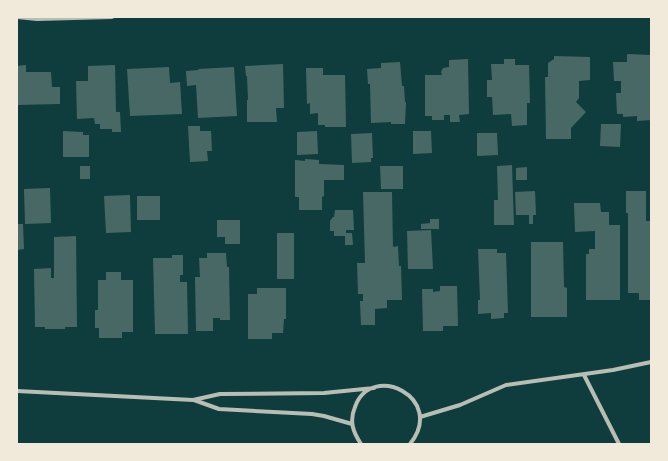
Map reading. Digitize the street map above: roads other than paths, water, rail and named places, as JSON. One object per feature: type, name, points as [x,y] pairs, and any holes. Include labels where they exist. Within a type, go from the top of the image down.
[{"type":"street","points":[[17,17],[37,19],[112,17]]},
{"type":"street","points":[[420,418],[460,405],[506,385],[584,375],[651,362]]},
{"type":"street","points":[[584,375],[619,444]]},
{"type":"street","points":[[17,391],[193,400],[220,394],[324,393],[384,386],[395,387],[405,391],[418,407],[420,418],[419,428],[416,437],[410,444]]},
{"type":"street","points":[[361,444],[355,435],[352,424],[352,413],[356,402],[364,393],[374,388]]},
{"type":"street","points":[[193,400],[219,409],[312,414],[352,424]]}]
